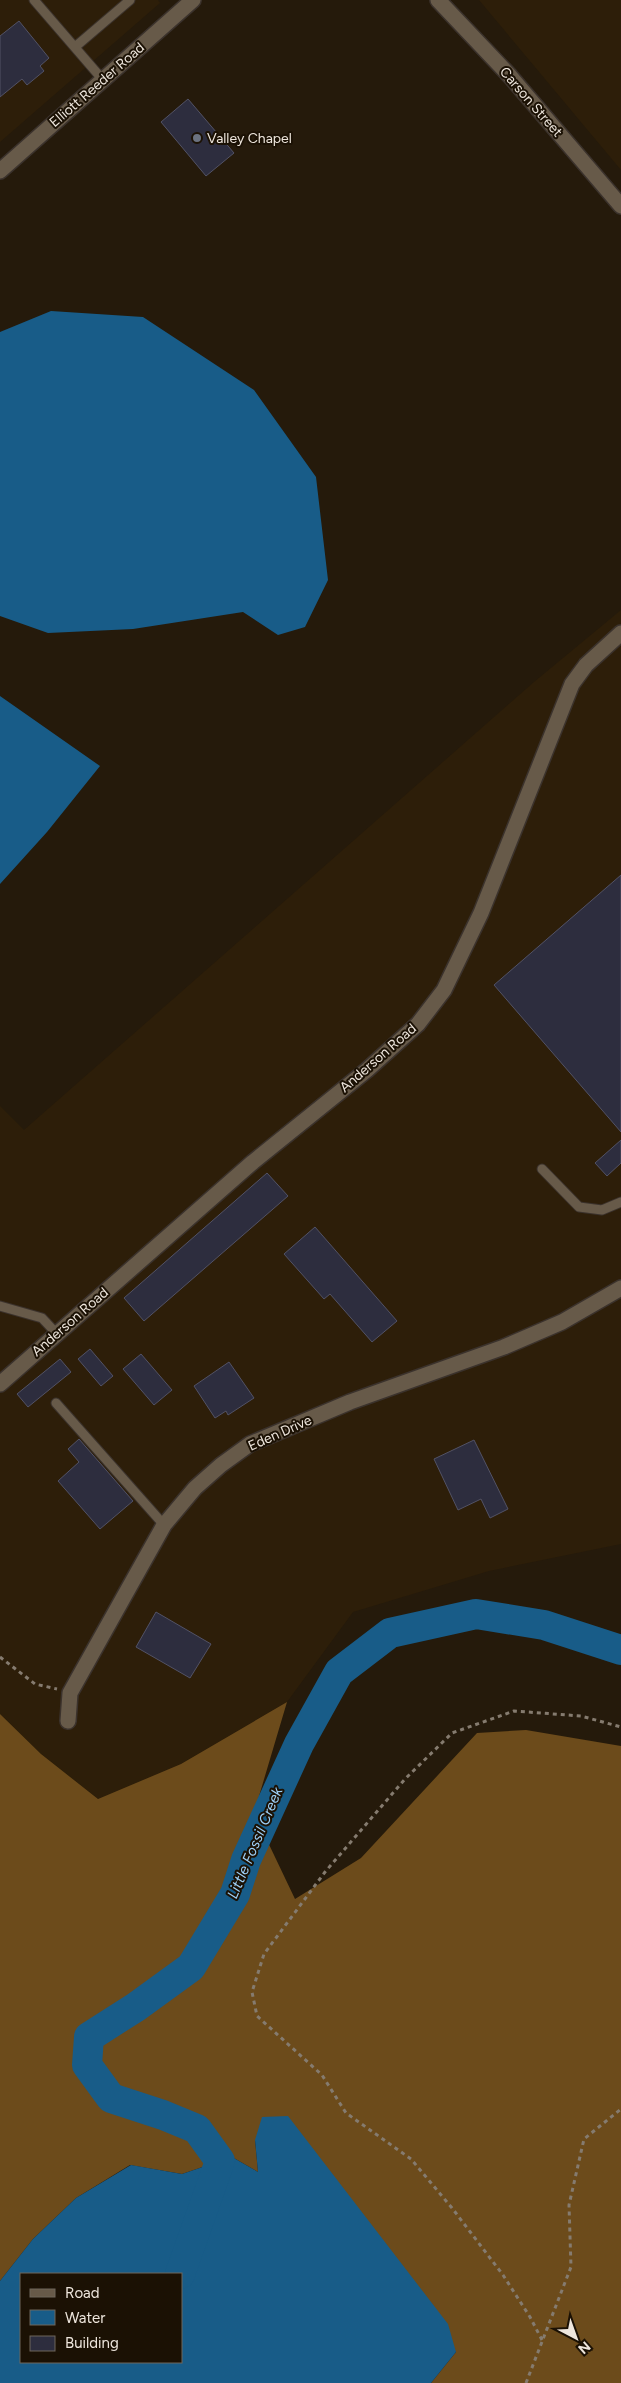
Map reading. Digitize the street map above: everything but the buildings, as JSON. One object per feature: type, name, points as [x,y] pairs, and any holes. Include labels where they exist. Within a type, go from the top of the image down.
[{"type":"street","name":"Elliott Reeder Road","points":[[1,168],[193,0]]},
{"type":"street","name":"Carson Street","points":[[438,0],[510,76],[621,206]]},
{"type":"street","name":"Anderson Road","points":[[0,1384],[253,1162],[367,1070],[418,1024],[444,990],[481,913],[572,684],[586,665],[621,633]]},
{"type":"street","name":"Eden Drive","points":[[68,1721],[70,1693],[164,1525],[195,1488],[221,1465],[250,1444],[350,1402],[504,1347],[562,1322],[621,1288]]},
{"type":"lane","points":[[34,0],[103,80]]},
{"type":"lane","points":[[75,47],[130,0]]},
{"type":"lane","points":[[542,1169],[579,1207],[602,1210],[621,1202]]},
{"type":"lane","points":[[0,1306],[42,1318],[56,1334]]},
{"type":"lane","points":[[56,1403],[164,1525]]},
{"type":"path","points":[[0,1657],[35,1684],[70,1693]]},
{"type":"path","points":[[542,2340],[530,2317],[503,2275],[452,2208],[411,2159],[346,2113],[322,2075],[257,2016],[252,1992],[264,1954],[325,1872],[405,1779],[452,1732],[514,1711],[581,1716],[621,1727]]},
{"type":"path","points":[[526,2383],[571,2267],[569,2205],[584,2139],[621,2109]]},
{"type":"shaded area","points":[[0,0],[158,0],[160,3],[0,142]]},
{"type":"shaded area","points":[[479,0],[621,0],[621,170]]},
{"type":"shaded area","points":[[621,610],[621,1544],[489,1571],[353,1612],[287,1702],[181,1764],[98,1799],[41,1754],[0,1714],[0,1106],[24,1130],[534,682]]},
{"type":"shaded area","points":[[287,1702],[254,1813],[295,1899],[361,1858],[477,1733],[526,1730],[621,1746],[621,2383],[431,2383],[456,2352],[255,2140],[258,2172],[232,2157],[182,2174],[130,2165],[76,2198],[33,2239],[0,2281],[0,1714],[41,1754],[98,1799],[181,1764]]},
{"type":"water","points":[[51,311],[143,317],[254,390],[316,477],[328,580],[305,627],[278,635],[243,612],[133,629],[48,633],[0,616],[0,332]]},
{"type":"water","points":[[0,696],[100,766],[47,832],[0,884]]},
{"type":"water","points":[[288,2116],[448,2324],[456,2352],[431,2383],[0,2383],[0,2281],[33,2239],[76,2198],[131,2165],[182,2174],[232,2157],[258,2172],[255,2140],[262,2117]]},
{"type":"waterway","name":"Little Fossil Creek","points":[[180,2273],[220,2161],[197,2129],[163,2115],[111,2098],[87,2065],[89,2037],[136,2007],[191,1967],[235,1894],[246,1860],[299,1744],[339,1672],[390,1633],[476,1614],[544,1625],[621,1650]]},
{"type":"place","name":"Valley Chapel","points":[[197,138]]}]
